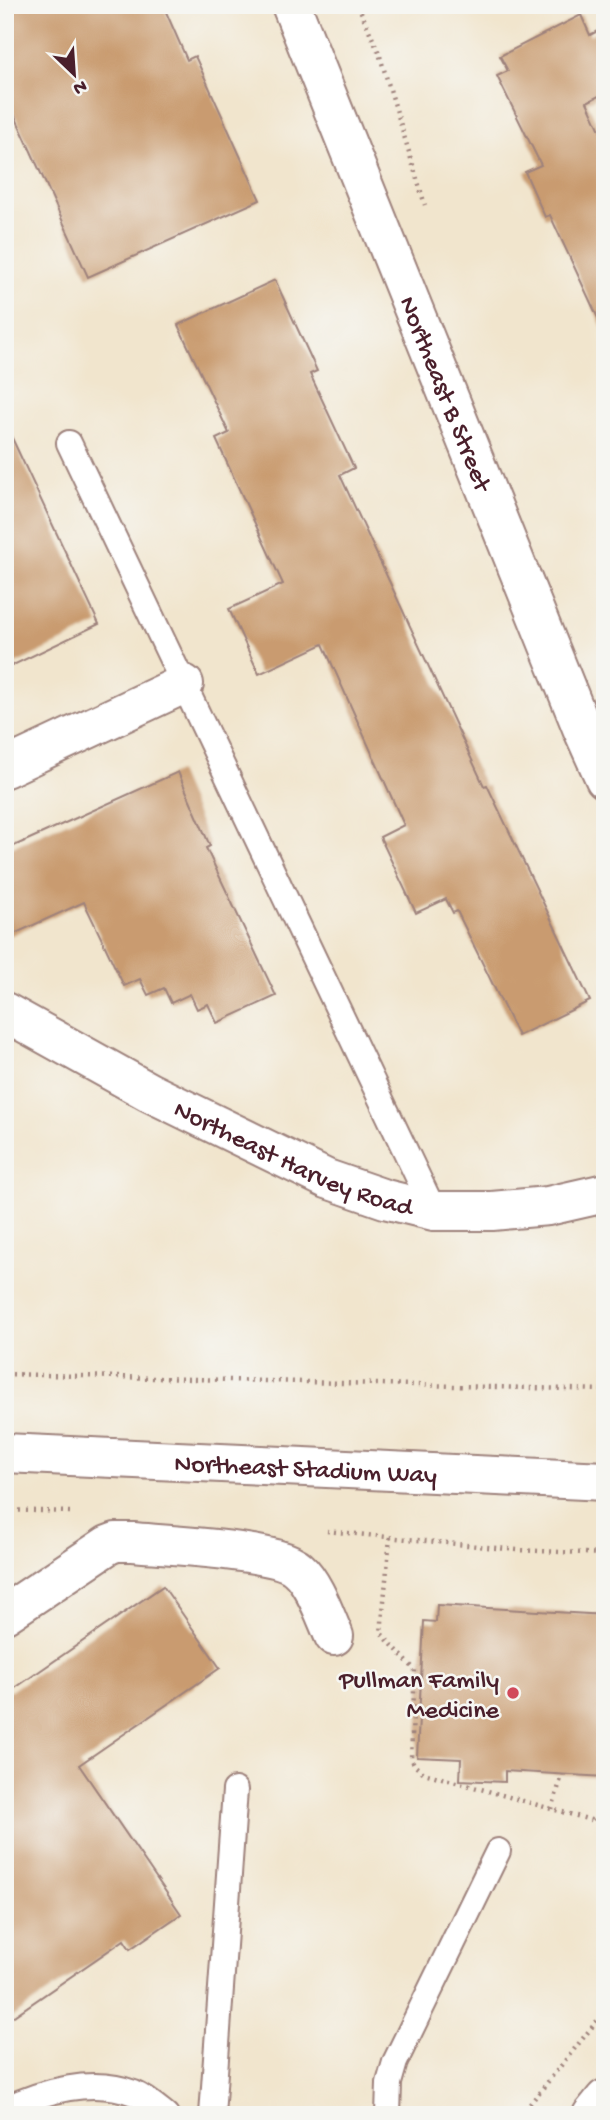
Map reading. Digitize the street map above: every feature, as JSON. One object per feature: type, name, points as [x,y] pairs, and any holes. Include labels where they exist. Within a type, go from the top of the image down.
[{"type":"street","name":"Northeast B Street","points":[[292,5],[593,722],[605,779]]},
{"type":"street","points":[[5,768],[184,684]]},
{"type":"street","name":"Northeast Harvey Road","points":[[5,1012],[149,1092],[327,1180],[385,1199],[434,1211],[492,1211],[548,1206],[605,1193]]},
{"type":"street","name":"Northeast Stadium Way","points":[[5,1452],[605,1481]]},
{"type":"street","points":[[5,1614],[108,1545],[133,1542],[265,1555],[291,1563],[306,1577],[334,1636]]},
{"type":"street","points":[[592,2115],[605,2099]]},
{"type":"lane","points":[[69,443],[434,1211]]},
{"type":"lane","points":[[212,2115],[235,1790]]},
{"type":"lane","points":[[388,2115],[394,2062],[498,1851]]},
{"type":"lane","points":[[5,2109],[47,2094],[94,2086],[135,2093],[166,2115]]},
{"type":"path","points":[[358,5],[379,53],[425,206]]},
{"type":"path","points":[[5,1374],[605,1390]]},
{"type":"path","points":[[390,1537],[381,1633],[415,1670],[411,1758],[415,1766],[424,1773],[605,1824]]},
{"type":"path","points":[[552,1809],[562,1775]]},
{"type":"path","points":[[595,1821],[605,1797]]},
{"type":"path","points":[[521,2115],[605,2011]]},
{"type":"building","points":[[5,5],[163,5],[187,60],[195,56],[260,200],[88,277],[5,94]]},
{"type":"building","points":[[581,15],[590,35],[605,27],[605,93],[587,102],[605,141],[605,333],[550,215],[545,217],[525,172],[541,165],[497,76],[508,71],[500,56]]},
{"type":"building","points":[[275,280],[317,371],[310,374],[354,468],[340,475],[484,786],[487,785],[590,1001],[518,1036],[457,911],[453,913],[446,899],[416,913],[380,837],[404,825],[323,644],[259,674],[229,609],[283,584],[216,439],[229,433],[178,325]]},
{"type":"building","points":[[5,423],[99,624],[5,669]]},
{"type":"building","points":[[178,772],[210,846],[206,848],[276,996],[217,1023],[208,1004],[197,1009],[190,994],[171,1003],[164,988],[148,995],[140,979],[124,986],[84,902],[5,938],[5,850]]},
{"type":"building","points":[[163,1586],[220,1668],[79,1765],[181,1914],[130,1949],[124,1940],[5,2022],[5,1695]]},
{"type":"building","name":"Pullman Family Medicine","points":[[437,1605],[605,1615],[605,1777],[505,1771],[505,1782],[460,1780],[461,1759],[417,1757],[424,1621],[436,1622]]},
{"type":"place","name":"Pullman Family Medicine","points":[[513,1693]]}]
